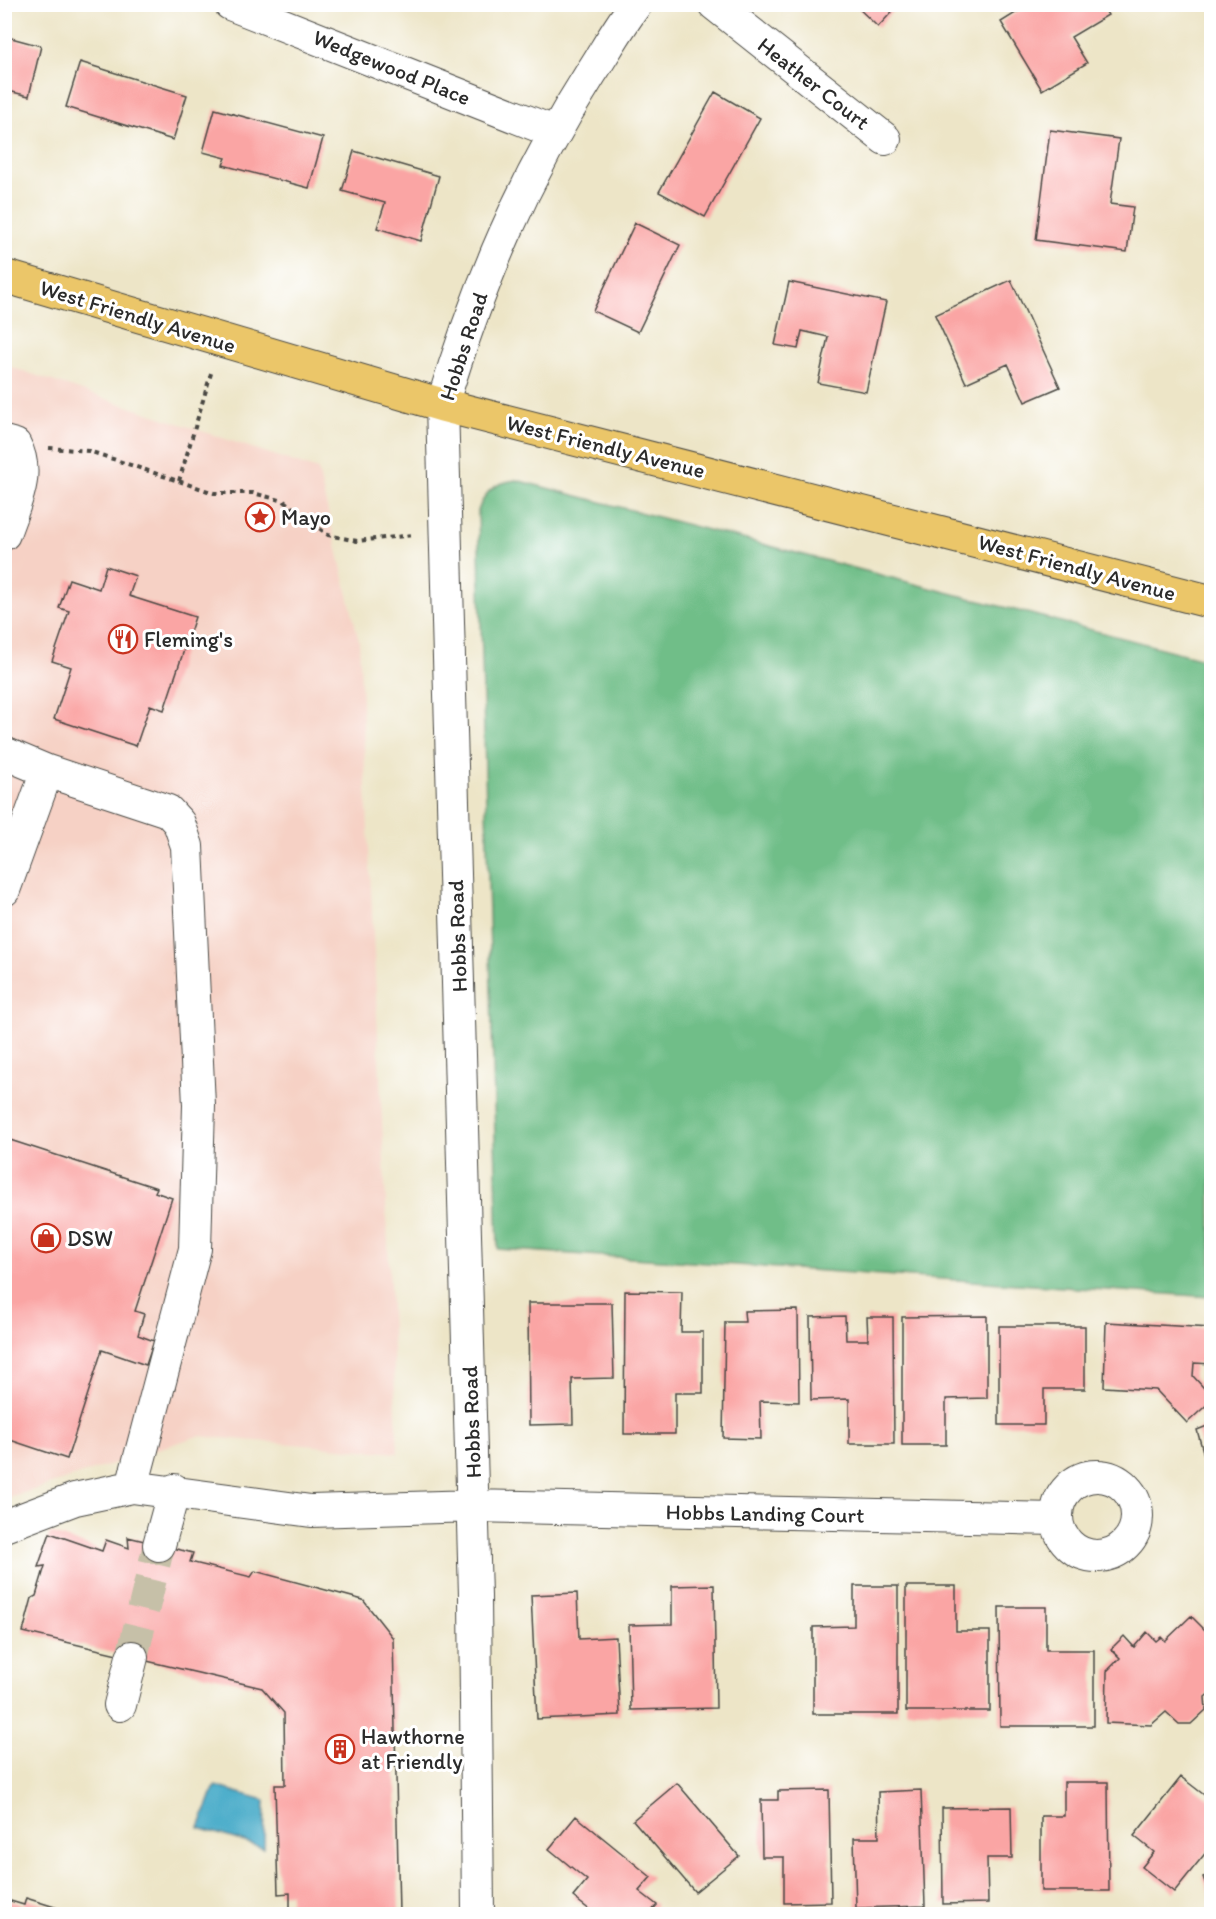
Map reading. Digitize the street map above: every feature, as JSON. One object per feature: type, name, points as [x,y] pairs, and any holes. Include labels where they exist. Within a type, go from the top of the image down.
[{"type":"main road","name":"West Friendly Avenue","points":[[4,276],[442,405],[1212,602]]},
{"type":"street","name":"Wedgewood Place","points":[[230,4],[554,132]]},
{"type":"street","name":"Hobbs Road","points":[[478,1914],[473,1506],[442,405],[469,319],[501,238],[554,132],[636,4]]},
{"type":"street","name":"Heather Court","points":[[714,4],[885,139]]},
{"type":"street","points":[[4,534],[23,476],[23,460],[10,444]]},
{"type":"street","points":[[4,753],[47,771],[168,811],[179,823],[187,846],[199,1105],[195,1249],[132,1487]]},
{"type":"street","points":[[4,890],[47,771]]},
{"type":"street","name":"Hobbs Landing Court","points":[[4,1526],[75,1499],[132,1487],[311,1510],[473,1506],[1057,1519]]},
{"type":"street","points":[[159,1545],[174,1491]]},
{"type":"street","points":[[120,1705],[132,1657]]},
{"type":"path","points":[[179,482],[220,341]]},
{"type":"path","points":[[10,444],[89,451],[214,494],[253,493],[284,501],[308,518],[318,530],[328,535],[357,541],[445,532]]},
{"type":"shaded area","points":[[5,365],[318,470],[359,641],[398,1453],[198,1436],[5,1499]]},
{"type":"green space","points":[[516,480],[1211,661],[1211,1297],[498,1249],[478,511],[491,489],[502,483]]},
{"type":"water","points":[[215,1786],[265,1800],[264,1848],[199,1828]]},
{"type":"building","points":[[854,4],[899,4],[878,27]]},
{"type":"building","points":[[1030,4],[1101,4],[1108,15],[1071,37],[1087,63],[1042,90],[1001,22]]},
{"type":"building","points":[[4,36],[41,46],[29,96],[4,90]]},
{"type":"building","points":[[80,62],[187,95],[173,140],[66,107]]},
{"type":"building","points":[[715,92],[760,118],[705,217],[659,192]]},
{"type":"building","points":[[215,109],[323,138],[309,188],[223,165],[226,158],[203,152]]},
{"type":"building","points":[[1050,130],[1119,139],[1110,204],[1133,207],[1127,252],[1036,240]]},
{"type":"building","points":[[354,151],[439,176],[421,241],[377,228],[385,203],[342,191]]},
{"type":"building","points":[[635,223],[680,245],[638,332],[593,311]]},
{"type":"building","points":[[1011,280],[1060,387],[1025,402],[1008,364],[966,383],[935,315]]},
{"type":"building","points":[[789,282],[886,302],[866,392],[818,383],[828,337],[802,331],[798,349],[775,345]]},
{"type":"building","name":"Fleming's","points":[[106,566],[136,576],[129,596],[195,617],[164,710],[150,705],[136,746],[54,719],[71,667],[52,661],[69,611],[59,608],[69,579],[99,589]]},
{"type":"building","points":[[4,1138],[157,1188],[155,1192],[172,1198],[135,1311],[144,1314],[138,1335],[154,1341],[146,1365],[102,1350],[67,1459],[4,1438]]},
{"type":"building","points":[[625,1291],[682,1292],[681,1332],[703,1332],[703,1393],[675,1393],[675,1434],[624,1434]]},
{"type":"building","points":[[528,1303],[612,1303],[614,1378],[572,1379],[573,1424],[529,1425]]},
{"type":"building","points":[[798,1310],[799,1402],[760,1401],[761,1439],[723,1438],[725,1322],[745,1322],[744,1311]]},
{"type":"building","points":[[845,1316],[846,1340],[868,1340],[867,1317],[893,1317],[894,1444],[849,1444],[849,1399],[811,1400],[810,1317]]},
{"type":"building","points":[[987,1316],[987,1398],[946,1399],[946,1445],[902,1445],[902,1317]]},
{"type":"building","points":[[1106,1322],[1212,1328],[1212,1364],[1194,1363],[1193,1376],[1212,1397],[1212,1400],[1187,1423],[1156,1390],[1104,1387]]},
{"type":"building","points":[[999,1326],[1085,1326],[1085,1389],[1044,1389],[1044,1425],[999,1425]]},
{"type":"building","points":[[1212,1424],[1212,1464],[1207,1466],[1197,1430]]},
{"type":"building","name":"Hawthorne at Friendly","points":[[50,1533],[102,1551],[106,1540],[129,1548],[128,1537],[193,1553],[190,1562],[251,1577],[255,1571],[363,1600],[393,1638],[399,1914],[290,1914],[290,1893],[278,1894],[275,1785],[285,1785],[284,1713],[262,1688],[23,1632],[32,1598],[36,1596],[45,1566],[38,1567]]},
{"type":"building","points":[[714,1585],[716,1708],[631,1710],[629,1625],[672,1624],[672,1586]]},
{"type":"building","points":[[854,1586],[898,1586],[898,1714],[813,1714],[813,1627],[854,1626]]},
{"type":"building","points":[[906,1586],[956,1586],[956,1631],[990,1631],[990,1711],[906,1711]]},
{"type":"building","points":[[577,1593],[579,1639],[616,1637],[620,1715],[537,1719],[531,1595]]},
{"type":"building","points":[[999,1607],[1046,1607],[1046,1650],[1094,1650],[1094,1726],[1000,1726]]},
{"type":"building","points":[[1191,1616],[1212,1637],[1212,1691],[1205,1697],[1206,1710],[1191,1724],[1179,1724],[1166,1712],[1151,1725],[1106,1723],[1107,1671],[1120,1658],[1111,1649],[1124,1636],[1134,1647],[1147,1632],[1156,1641],[1161,1637],[1165,1641]]},
{"type":"building","points":[[1181,1777],[1212,1801],[1212,1845],[1174,1892],[1142,1867],[1154,1852],[1134,1836]]},
{"type":"building","points":[[1064,1782],[1108,1782],[1109,1891],[1041,1891],[1041,1816],[1064,1816]]},
{"type":"building","points":[[677,1783],[739,1856],[695,1892],[633,1820]]},
{"type":"building","points":[[829,1790],[831,1902],[784,1903],[784,1857],[762,1857],[761,1800],[778,1800],[778,1791]]},
{"type":"building","points":[[921,1790],[925,1906],[856,1908],[854,1838],[879,1838],[878,1792]]},
{"type":"building","points":[[1011,1807],[1012,1858],[987,1858],[988,1903],[943,1904],[942,1808]]},
{"type":"building","points":[[576,1816],[651,1877],[639,1891],[657,1905],[649,1914],[595,1914],[573,1897],[587,1880],[549,1849]]},
{"type":"building","points":[[1212,1874],[1212,1898],[1211,1898],[1203,1877]]},
{"type":"building","points":[[26,1898],[77,1914],[4,1914],[4,1899],[24,1905]]},
{"type":"tunnel","points":[[132,1657],[159,1545]]},
{"type":"place","name":"Mayo","points":[[260,517]]},
{"type":"place","name":"Fleming's","points":[[123,639]]},
{"type":"place","name":"DSW","points":[[46,1238]]},
{"type":"place","name":"Hawthorne at Friendly","points":[[340,1749]]}]
